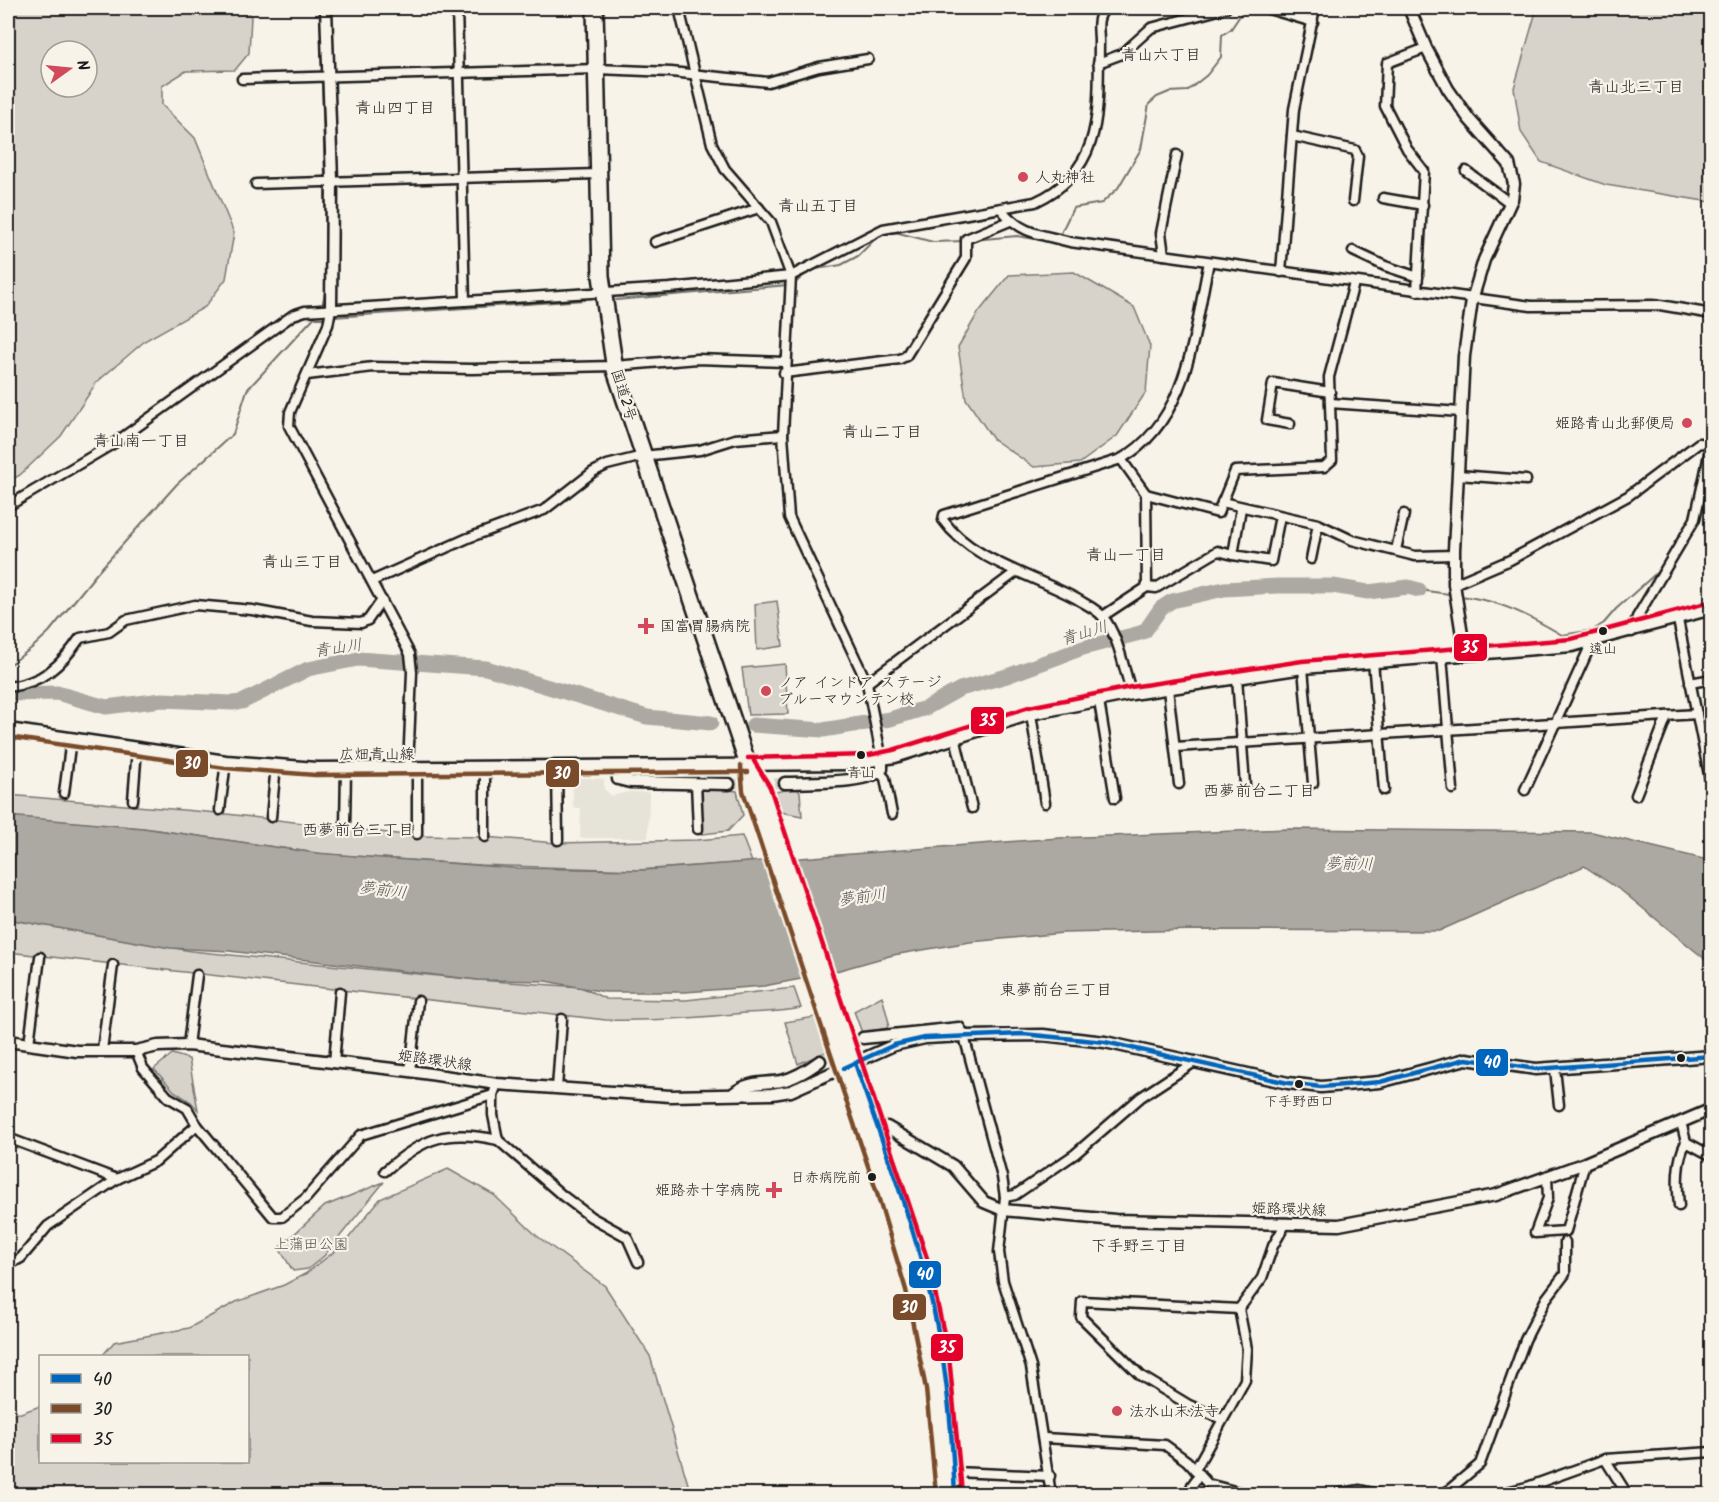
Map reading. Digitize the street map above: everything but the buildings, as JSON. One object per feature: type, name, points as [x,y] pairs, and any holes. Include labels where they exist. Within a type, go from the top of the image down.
[{"type":"highway","name":"国道2号","points":[[595,8],[603,292],[615,366],[643,456],[748,765],[763,789],[769,825],[849,1066],[897,1225],[924,1327],[937,1398],[943,1494]]},
{"type":"highway","name":"国道2号","points":[[849,1066],[877,1129],[909,1222],[935,1319],[946,1388],[954,1494]]},
{"type":"main road","points":[[326,8],[323,76],[332,180],[331,309]]},
{"type":"main road","points":[[1410,8],[1426,48],[1448,89],[1469,119],[1509,164],[1514,184],[1510,203],[1484,260],[1472,300],[1464,357],[1454,584],[1465,654]]},
{"type":"main road","name":"広畑青山線","points":[[8,729],[226,761],[346,769],[851,764],[882,760],[1031,714],[1132,694],[1303,668],[1465,654],[1543,650],[1593,642],[1712,609]]},
{"type":"main road","points":[[785,783],[852,779],[880,773],[882,760]]},
{"type":"main road","points":[[617,767],[618,779],[630,782],[729,784]]},
{"type":"main road","points":[[862,1038],[958,1028],[964,1036],[1062,1036],[1105,1042],[1288,1083],[1321,1087],[1380,1082],[1466,1059],[1523,1068],[1555,1069],[1712,1056]]},
{"type":"main road","name":"姫路環状線","points":[[8,1041],[77,1051],[136,1051],[158,1046],[188,1045],[410,1071],[497,1084],[670,1096],[772,1094],[791,1091],[894,1045],[925,1038],[964,1036]]},
{"type":"main road","points":[[734,1093],[752,1084],[782,1080],[802,1074],[820,1061]]},
{"type":"main road","name":"姫路環状線","points":[[877,1129],[887,1126],[953,1166],[984,1202],[1003,1210],[1114,1220],[1339,1225],[1402,1215],[1496,1195],[1585,1163],[1712,1109]]},
{"type":"street","points":[[457,8],[465,301]]},
{"type":"street","points":[[679,8],[712,144],[725,168],[771,222],[790,281],[784,373],[783,435],[789,517],[867,683],[882,760]]},
{"type":"street","points":[[8,506],[116,442],[293,315],[318,309],[790,281],[883,229],[1002,210],[1035,202],[1057,192],[1074,174],[1091,143],[1096,123],[1098,18],[1106,8]]},
{"type":"street","points":[[1098,63],[1122,54],[1151,28],[1226,8]]},
{"type":"street","points":[[1265,8],[1312,22]]},
{"type":"street","points":[[1281,272],[1294,109],[1315,8]]},
{"type":"street","points":[[1418,291],[1424,171],[1407,149],[1385,106],[1384,84],[1387,63],[1426,48]]},
{"type":"street","points":[[242,79],[597,69],[665,71],[768,82],[819,67],[868,59]]},
{"type":"street","points":[[1292,136],[1355,150],[1358,156],[1353,201]]},
{"type":"street","points":[[1164,255],[1161,233],[1176,155]]},
{"type":"street","points":[[1466,171],[1510,203]]},
{"type":"street","points":[[256,184],[461,176],[598,174]]},
{"type":"street","points":[[1383,198],[1423,205]]},
{"type":"street","points":[[655,242],[759,208]]},
{"type":"street","points":[[1002,210],[1010,221],[1022,230],[1070,242],[1472,300],[1531,306],[1660,305],[1712,314]]},
{"type":"street","points":[[784,373],[900,359],[906,356],[966,258],[966,239],[1010,221]]},
{"type":"street","points":[[1353,251],[1385,266],[1418,277]]},
{"type":"street","points":[[1132,694],[1114,640],[1103,616],[1062,591],[1016,572],[961,540],[943,520],[944,515],[1121,459],[1140,449],[1158,428],[1182,382],[1209,262]]},
{"type":"street","points":[[1146,494],[1218,513],[1235,471],[1324,467],[1332,460],[1330,392],[1332,357],[1354,283]]},
{"type":"street","points":[[331,309],[328,325],[290,412],[289,426],[410,654],[412,768],[417,834]]},
{"type":"street","points":[[307,375],[373,367],[472,369],[615,366],[697,359],[785,362]]},
{"type":"street","points":[[1290,424],[1267,420],[1273,383],[1330,392]]},
{"type":"street","points":[[1330,403],[1461,412]]},
{"type":"street","points":[[372,581],[468,538],[544,510],[593,472],[607,465],[643,456],[700,450],[735,439],[783,435]]},
{"type":"street","points":[[1454,584],[1510,560],[1628,496],[1699,443],[1711,443],[1695,519],[1637,617],[1632,632]]},
{"type":"street","points":[[1121,459],[1146,494],[1147,587]]},
{"type":"street","points":[[1458,475],[1526,480]]},
{"type":"street","points":[[1222,502],[1318,524],[1353,540],[1415,556],[1454,555]]},
{"type":"street","points":[[1233,555],[1241,508]]},
{"type":"street","points":[[1396,550],[1404,514]]},
{"type":"street","points":[[1103,616],[1147,587],[1156,588],[1218,551],[1271,561],[1280,516]]},
{"type":"street","points":[[1311,559],[1318,524]]},
{"type":"street","points":[[867,683],[1016,572]]},
{"type":"street","points":[[8,687],[35,681],[54,669],[65,659],[80,638],[109,632],[118,623],[158,611],[195,605],[232,608],[312,621],[361,623],[368,620],[382,600]]},
{"type":"street","points":[[1678,620],[1712,790]]},
{"type":"street","points":[[1525,790],[1593,642]]},
{"type":"street","points":[[1442,656],[1453,789]]},
{"type":"street","points":[[1373,661],[1384,790]]},
{"type":"street","points":[[1303,668],[1313,783]]},
{"type":"street","points":[[1237,678],[1245,785]]},
{"type":"street","points":[[1690,683],[1712,679]]},
{"type":"street","points":[[1168,689],[1179,784]]},
{"type":"street","points":[[1099,701],[1115,798]]},
{"type":"street","points":[[1031,714],[1045,803]]},
{"type":"street","points":[[1175,747],[1697,714]]},
{"type":"street","points":[[1636,795],[1667,716]]},
{"type":"street","points":[[955,737],[972,808]]},
{"type":"street","points":[[64,793],[71,739]]},
{"type":"street","points":[[133,800],[137,748]]},
{"type":"street","points":[[220,810],[226,761]]},
{"type":"street","points":[[271,817],[276,765]]},
{"type":"street","points":[[485,768],[485,837]]},
{"type":"street","points":[[557,768],[558,840]]},
{"type":"street","points":[[345,826],[346,769]]},
{"type":"street","points":[[880,773],[885,778],[892,814]]},
{"type":"street","points":[[696,783],[698,829]]},
{"type":"street","points":[[29,1044],[40,957]]},
{"type":"street","points":[[102,1050],[112,965]]},
{"type":"street","points":[[188,1045],[197,975]]},
{"type":"street","points":[[334,1063],[340,992]]},
{"type":"street","points":[[410,1071],[418,1001]]},
{"type":"street","points":[[557,1088],[562,1019]]},
{"type":"street","points":[[964,1036],[1002,1177],[1005,1197],[999,1252],[1003,1281],[1031,1367],[1050,1476],[1051,1494]]},
{"type":"street","points":[[136,1051],[143,1068],[168,1097],[187,1108],[197,1125],[273,1217],[282,1217],[306,1198],[361,1135],[493,1095]]},
{"type":"street","points":[[1005,1197],[1015,1195],[1075,1154],[1141,1097],[1196,1061]]},
{"type":"street","points":[[1555,1069],[1559,1105]]},
{"type":"street","points":[[497,1084],[493,1095],[493,1115],[498,1140]]},
{"type":"street","points":[[1679,1206],[1678,1170],[1686,1142],[1681,1122]]},
{"type":"street","points":[[8,1265],[21,1258],[48,1226],[117,1179],[156,1161],[197,1125]]},
{"type":"street","points":[[385,1171],[410,1149],[444,1137],[467,1135],[498,1140],[563,1196],[627,1237],[638,1262]]},
{"type":"street","points":[[8,1138],[117,1179]]},
{"type":"street","points":[[1686,1142],[1712,1156]]},
{"type":"street","points":[[1547,1177],[1548,1198],[1535,1233],[1566,1231],[1585,1163]]},
{"type":"street","points":[[1189,1494],[1222,1419],[1237,1398],[1246,1372],[1247,1349],[1239,1309],[1262,1278],[1273,1246],[1286,1223]]},
{"type":"street","points":[[1444,1494],[1480,1464],[1526,1340],[1546,1299],[1565,1274],[1565,1242]]},
{"type":"street","points":[[1222,1419],[1189,1405],[1141,1376],[1081,1317],[1082,1301],[1239,1309]]},
{"type":"street","points":[[1044,1438],[1166,1445],[1176,1451],[1208,1484],[1222,1492],[1245,1494]]},
{"type":"street","points":[[1498,1494],[1530,1491],[1605,1459],[1712,1452]]},
{"type":"street","points":[[1605,1459],[1627,1494]]},
{"type":"street","points":[[954,1472],[1050,1476]]},
{"type":"street","points":[[1337,1494],[1360,1490],[1378,1494]]},
{"type":"shaded area","points":[[573,777],[604,779],[604,789],[612,796],[628,792],[649,792],[648,838],[580,838],[581,808],[573,808]]},
{"type":"green space","points":[[8,8],[246,8],[251,17],[249,53],[235,70],[186,71],[162,86],[162,105],[195,138],[234,233],[226,279],[205,307],[146,340],[97,382],[61,436],[20,475],[8,482]]},
{"type":"green space","points":[[1537,8],[1711,8],[1711,202],[1606,185],[1541,162],[1521,132],[1514,88]]},
{"type":"green space","points":[[1074,272],[1134,307],[1150,346],[1146,392],[1117,436],[1080,463],[1034,467],[993,439],[966,399],[958,347],[978,313],[1009,275]]},
{"type":"green space","name":"ノア インドア ステージ ブルーマウンテン校","points":[[777,601],[783,646],[757,650],[755,604]]},
{"type":"green space","name":"ノア インドア ステージ ブルーマウンテン校","points":[[785,664],[788,714],[748,715],[742,668]]},
{"type":"green space","points":[[701,787],[737,791],[743,815],[728,831],[703,834]]},
{"type":"green space","points":[[796,788],[800,792],[802,816],[781,812],[775,792]]},
{"type":"green space","points":[[8,795],[218,813],[414,836],[485,837],[556,843],[697,840],[742,836],[752,862],[638,870],[480,865],[323,854],[143,828],[8,817]]},
{"type":"green space","points":[[8,919],[191,951],[478,980],[581,987],[606,999],[686,1000],[794,988],[801,1008],[676,1019],[606,1020],[8,952]]},
{"type":"green space","points":[[882,996],[889,1023],[887,1028],[862,1033],[854,1011]]},
{"type":"green space","points":[[815,1017],[828,1051],[798,1064],[785,1022]]},
{"type":"green space","points":[[172,1054],[189,1059],[198,1110],[191,1102],[174,1091],[154,1069]]},
{"type":"green space","points":[[448,1169],[494,1195],[537,1236],[605,1286],[650,1356],[688,1484],[686,1494],[8,1494],[8,1414],[21,1413],[39,1406],[39,1463],[249,1463],[249,1355],[103,1355],[114,1342],[189,1328],[236,1302],[284,1285],[305,1274],[343,1245],[380,1199]]},
{"type":"green space","name":"上蒲田公園","points":[[384,1182],[324,1256],[308,1269],[293,1271],[279,1248],[325,1206]]},
{"type":"water","name":"夢前川","points":[[8,816],[143,828],[316,853],[513,868],[644,870],[1059,838],[1288,829],[1592,832],[1712,861],[1711,964],[1623,892],[1584,866],[1439,931],[1199,930],[1063,933],[970,942],[893,955],[822,975],[764,986],[685,992],[605,992],[545,981],[478,980],[229,951],[170,948],[8,919]]},
{"type":"waterway","points":[[320,8],[322,74]]},
{"type":"waterway","points":[[1061,233],[1073,208],[1102,203],[1118,188],[1141,149],[1149,104],[1157,97],[1169,92],[1187,91],[1207,75],[1221,57],[1222,35],[1231,29],[1245,8]]},
{"type":"waterway","points":[[322,80],[325,179]]},
{"type":"waterway","points":[[325,185],[326,251]]},
{"type":"waterway","points":[[793,285],[810,270],[841,265],[858,256],[878,236],[895,232],[933,242],[964,241]]},
{"type":"waterway","points":[[973,240],[1017,236],[1053,242]]},
{"type":"waterway","points":[[616,300],[788,285]]},
{"type":"waterway","points":[[322,307],[326,287]]},
{"type":"waterway","points":[[333,317],[585,300]]},
{"type":"waterway","points":[[8,666],[49,632],[97,573],[177,484],[233,434],[247,390],[319,312]]},
{"type":"waterway","points":[[316,318],[328,318]]},
{"type":"waterway","points":[[1697,493],[1712,395]]},
{"type":"waterway","points":[[1689,522],[1693,507]]},
{"type":"waterway","points":[[1461,596],[1488,601],[1514,610],[1562,635],[1593,630],[1604,623],[1616,609],[1662,568]]},
{"type":"waterway","name":"青山川","points":[[753,725],[823,730],[890,719],[926,708],[960,689],[1007,676],[1083,648],[1140,633],[1145,631],[1161,608],[1172,601],[1224,589],[1333,586],[1368,592],[1408,587],[1419,590]]},
{"type":"waterway","points":[[1419,590],[1449,594]]},
{"type":"waterway","name":"青山川","points":[[8,694],[57,693],[106,707],[162,700],[232,703],[242,702],[308,669],[358,659],[486,668],[647,717],[711,723]]},
{"type":"tunnel","points":[[729,784],[785,783]]},
{"type":"tunnel","points":[[820,1061],[863,1038]]},
{"type":"transit line","name":"35","points":[[748,758],[869,755],[893,750],[1029,707],[1131,687],[1302,661],[1571,639],[1710,602]]},
{"type":"transit line","name":"30","points":[[8,737],[225,768],[315,775],[748,772]]},
{"type":"transit line","name":"35","points":[[754,761],[770,787],[928,1261],[949,1356],[962,1493]]},
{"type":"transit line","name":"30","points":[[741,766],[743,791],[877,1193],[906,1290],[926,1389],[936,1494]]},
{"type":"transit line","name":"40","points":[[844,1068],[894,1045],[925,1038],[1023,1034],[1105,1042],[1288,1083],[1321,1087],[1380,1082],[1466,1059],[1536,1069],[1712,1056]]},
{"type":"transit line","name":"40","points":[[855,1063],[900,1191],[929,1288],[946,1385],[955,1494]]},
{"type":"place","name":"人丸神社","points":[[1023,177]]},
{"type":"place","name":"姫路青山北郵便局","points":[[1687,423]]},
{"type":"place","name":"国富胃腸病院","points":[[646,626]]},
{"type":"place","name":"遠山","points":[[1603,631]]},
{"type":"place","name":"ノア インドア ステージ ブルーマウンテン校","points":[[766,691]]},
{"type":"place","name":"青山","points":[[861,755]]},
{"type":"place","name":"下手野西口","points":[[1299,1084]]},
{"type":"place","name":"日赤病院前","points":[[872,1177]]},
{"type":"place","name":"姫路赤十字病院","points":[[774,1190]]},
{"type":"place","name":"法水山末法寺","points":[[1117,1411]]},
{"type":"district","name":"青山六丁目","points":[[1161,54]]},
{"type":"district","name":"青山北三丁目","points":[[1636,86]]},
{"type":"district","name":"青山四丁目","points":[[395,107]]},
{"type":"district","name":"青山五丁目","points":[[818,205]]},
{"type":"district","name":"青山二丁目","points":[[882,431]]},
{"type":"district","name":"青山南一丁目","points":[[141,440]]},
{"type":"district","name":"青山一丁目","points":[[1126,554]]},
{"type":"district","name":"青山三丁目","points":[[302,561]]},
{"type":"district","name":"西夢前台二丁目","points":[[1259,790]]},
{"type":"district","name":"西夢前台三丁目","points":[[358,829]]},
{"type":"district","name":"東夢前台三丁目","points":[[1056,989]]},
{"type":"district","name":"下手野三丁目","points":[[1139,1245]]}]
